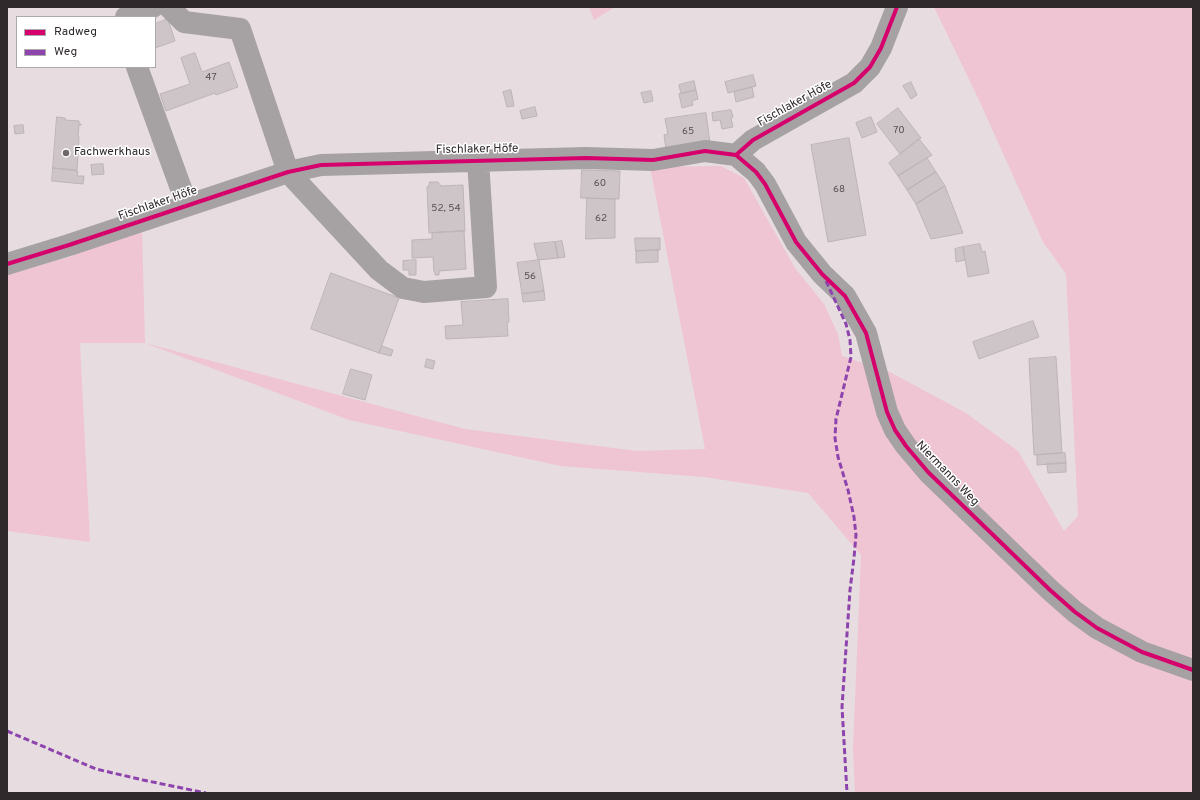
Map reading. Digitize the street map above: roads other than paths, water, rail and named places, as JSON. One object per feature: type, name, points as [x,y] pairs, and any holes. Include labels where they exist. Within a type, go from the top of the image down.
[{"type":"street","points":[[129,16],[153,7]]},
{"type":"street","points":[[169,7],[184,22],[240,29],[288,172],[379,270],[403,288],[424,292],[486,287],[478,160]]},
{"type":"street","name":"Fischlaker Höfe","points":[[7,264],[69,245],[288,172],[321,165],[586,158],[653,160],[705,151],[736,155],[753,140],[854,83],[870,67],[881,48],[897,7]]},
{"type":"street","name":"Fischlaker Höfe","points":[[137,68],[188,205]]},
{"type":"street","name":"Niermanns Weg","points":[[736,155],[756,172],[765,184],[796,242],[822,274],[845,296],[866,333],[887,412],[895,430],[906,446],[928,472],[1050,590],[1096,628],[1142,652],[1193,670]]},
{"type":"place","name":"Fachwerkhaus","points":[[66,153]]}]
